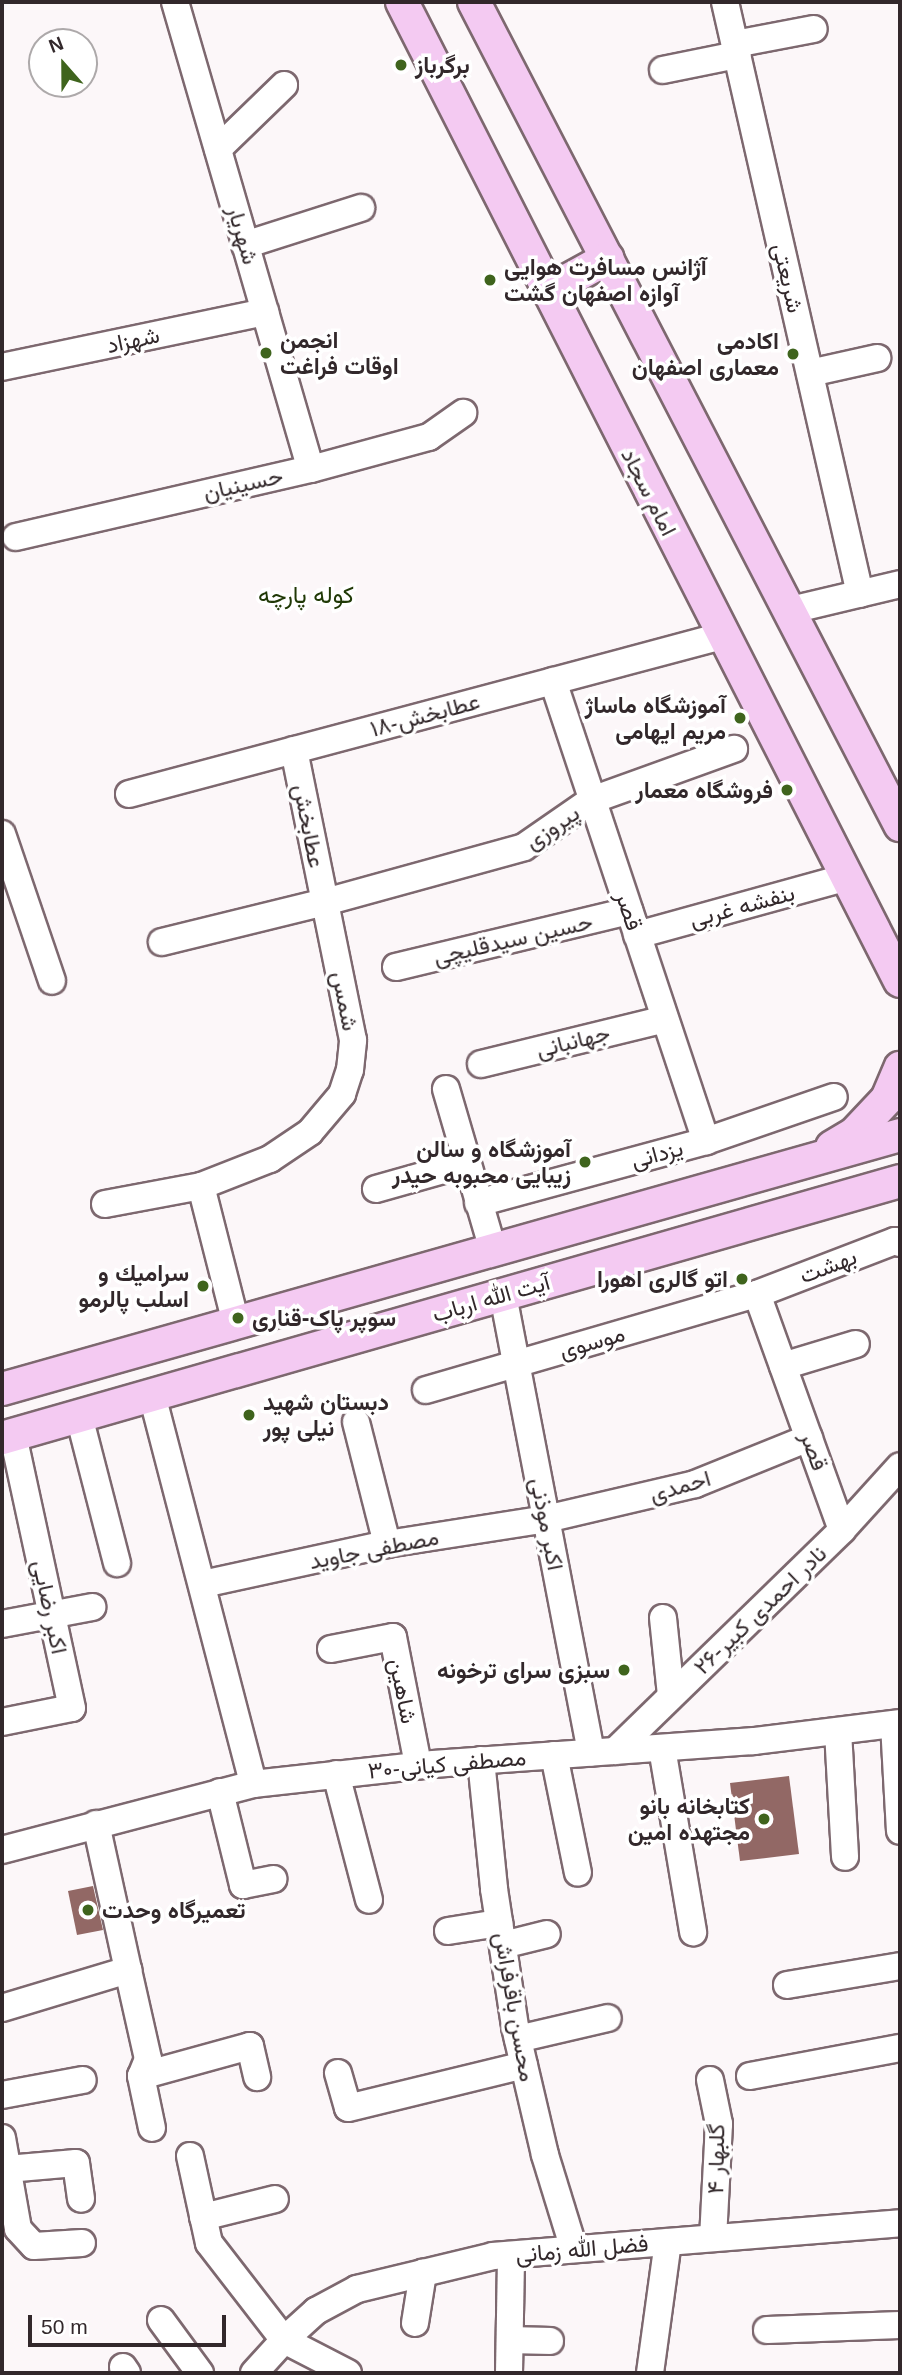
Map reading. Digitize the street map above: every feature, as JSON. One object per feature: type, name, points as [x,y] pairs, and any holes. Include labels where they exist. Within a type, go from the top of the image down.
[{"type":"main road","name":"امام سجاد","points":[[402,2],[899,982]]},
{"type":"main road","points":[[474,2],[900,825]]},
{"type":"main road","points":[[548,291],[608,258]]},
{"type":"main road","points":[[812,1160],[855,1133],[887,1099],[900,1068]]},
{"type":"main road","name":"آیت الله ارباب","points":[[2,1389],[900,1135]]},
{"type":"main road","name":"آیت الله ارباب","points":[[7,1437],[900,1181]]},
{"type":"main road","points":[[839,1199],[884,1193],[900,1195]]},
{"type":"main road","points":[[432,1267],[444,1312]]},
{"type":"street","name":"شهریار","points":[[175,2],[311,469]]},
{"type":"street","name":"شریعتی","points":[[725,2],[860,594]]},
{"type":"street","points":[[663,70],[814,29]]},
{"type":"street","points":[[218,149],[284,85]]},
{"type":"street","points":[[246,245],[362,208]]},
{"type":"street","name":"شهزاد","points":[[2,367],[265,312]]},
{"type":"street","points":[[810,373],[877,358]]},
{"type":"street","name":"حسینیان","points":[[16,537],[311,469],[429,437],[463,413]]},
{"type":"street","points":[[791,610],[900,584]]},
{"type":"street","name":"۱۸-عطابخش","points":[[129,794],[722,636]]},
{"type":"street","name":"قصر","points":[[553,681],[706,1141]]},
{"type":"street","name":"پیروزی","points":[[325,902],[524,847],[592,800],[734,749]]},
{"type":"street","name":"عطابخش","points":[[294,750],[325,902]]},
{"type":"street","points":[[2,834],[52,981]]},
{"type":"street","name":"بنفشه غربی","points":[[633,923],[847,877]]},
{"type":"street","points":[[162,942],[325,902]]},
{"type":"street","name":"شمس","points":[[105,1204],[201,1186],[270,1159],[310,1132],[342,1094],[350,1070],[353,1040],[325,902]]},
{"type":"street","name":"حسین سیدقلیچی","points":[[396,967],[633,923]]},
{"type":"street","name":"جهانبانی","points":[[481,1063],[665,1019]]},
{"type":"street","points":[[446,1089],[465,1164],[493,1250]]},
{"type":"street","name":"یزدانی","points":[[478,1203],[706,1141],[834,1097]]},
{"type":"street","points":[[376,1189],[465,1164]]},
{"type":"street","points":[[201,1186],[236,1323]]},
{"type":"street","name":"بهشت","points":[[757,1293],[895,1241],[900,1243]]},
{"type":"street","name":"قصر","points":[[757,1293],[842,1530]]},
{"type":"street","name":"موسوی","points":[[426,1390],[757,1293]]},
{"type":"street","name":"اکبر موذنی","points":[[503,1295],[546,1519],[603,1752]]},
{"type":"street","points":[[783,1366],[856,1344]]},
{"type":"street","points":[[152,1395],[253,1783]]},
{"type":"street","points":[[79,1416],[117,1563]]},
{"type":"street","points":[[356,1422],[387,1544]]},
{"type":"street","name":"اکبر رضایی","points":[[2,1722],[72,1708],[7,1437]]},
{"type":"street","name":"احمدی","points":[[546,1519],[695,1484],[809,1438]]},
{"type":"street","name":"۲۶-نادر احمدی کبیر","points":[[603,1752],[671,1696],[842,1530],[900,1466]]},
{"type":"street","name":"مصطفی جاوید","points":[[203,1584],[387,1544],[546,1519]]},
{"type":"street","points":[[2,1624],[92,1607]]},
{"type":"street","points":[[663,1618],[671,1696]]},
{"type":"street","name":"شاهین","points":[[331,1649],[393,1637],[418,1765]]},
{"type":"street","points":[[897,1723],[900,1832]]},
{"type":"street","name":"۳۰-مصطفی کیانی","points":[[2,1850],[253,1783],[418,1765],[663,1748],[897,1723]]},
{"type":"street","points":[[838,1731],[845,1857]]},
{"type":"street","points":[[663,1748],[693,1932]]},
{"type":"street","points":[[554,1755],[578,1873]]},
{"type":"street","name":"محسن باقرفراش","points":[[481,1760],[501,1934],[518,2039],[545,2155],[574,2249]]},
{"type":"street","points":[[336,1774],[369,1900]]},
{"type":"street","points":[[220,1792],[243,1885],[273,1879]]},
{"type":"street","points":[[96,1824],[148,2059],[141,2076],[152,2128]]},
{"type":"street","points":[[448,1931],[547,1934]]},
{"type":"street","points":[[787,1985],[900,1965]]},
{"type":"street","points":[[2,2008],[128,1970]]},
{"type":"street","points":[[518,2039],[608,2018]]},
{"type":"street","points":[[141,2076],[250,2046],[257,2077]]},
{"type":"street","points":[[750,2076],[900,2048]]},
{"type":"street","points":[[338,2073],[348,2108],[524,2066]]},
{"type":"street","points":[[2,2095],[83,2080]]},
{"type":"street","name":"گلبهار ۴","points":[[710,2080],[719,2124],[713,2238]]},
{"type":"street","points":[[2,2138],[7,2169],[7,2199],[18,2229],[34,2246],[82,2243]]},
{"type":"street","points":[[190,2156],[209,2243],[284,2340],[348,2373]]},
{"type":"street","points":[[7,2169],[76,2163],[81,2199]]},
{"type":"street","points":[[203,2217],[275,2199]]},
{"type":"street","name":"فضل الله زمانی","points":[[254,2373],[284,2340],[316,2311],[358,2289],[423,2273],[511,2255],[900,2223]]},
{"type":"street","points":[[650,2373],[668,2242]]},
{"type":"street","points":[[509,2373],[511,2255]]},
{"type":"street","points":[[415,2323],[423,2273]]},
{"type":"street","points":[[161,2320],[200,2373]]},
{"type":"street","points":[[767,2330],[900,2325]]},
{"type":"street","points":[[510,2340],[550,2341]]},
{"type":"building","name":"کتابخانه بانو مجتهده امین","points":[[789,1776],[799,1854],[740,1861],[730,1783]]},
{"type":"building","name":"تعمیرگاه وحدت","points":[[93,1886],[103,1930],[77,1935],[68,1891]]},
{"type":"place","name":"برگرباز","points":[[401,65]]},
{"type":"place","name":"آژانس مسافرت هوایی آوازه اصفهان گشت","points":[[490,280]]},
{"type":"place","name":"انجمن اوقات فراغت","points":[[266,353]]},
{"type":"place","name":"اکادمی معماری اصفهان","points":[[793,354]]},
{"type":"place","name":"آموزشگاه ماساژ مریم ایهامی","points":[[740,718]]},
{"type":"place","name":"فروشگاه معمار","points":[[787,790]]},
{"type":"place","name":"آموزشگاه و سالن زیبایی محبوبه حیدر","points":[[585,1162]]},
{"type":"place","name":"اتو گالری اهورا","points":[[742,1279]]},
{"type":"place","name":"سراميك و اسلب پالرمو","points":[[203,1286]]},
{"type":"place","name":"سوپر پاک-قناری","points":[[238,1318]]},
{"type":"place","name":"دبستان شهید نیلی پور","points":[[249,1415]]},
{"type":"place","name":"سبزی سرای ترخونه","points":[[624,1670]]},
{"type":"place","name":"کتابخانه بانو مجتهده امین","points":[[764,1819]]},
{"type":"place","name":"تعمیرگاه وحدت","points":[[88,1910]]},
{"type":"district","name":"کوله پارچه","points":[[306,595]]}]
